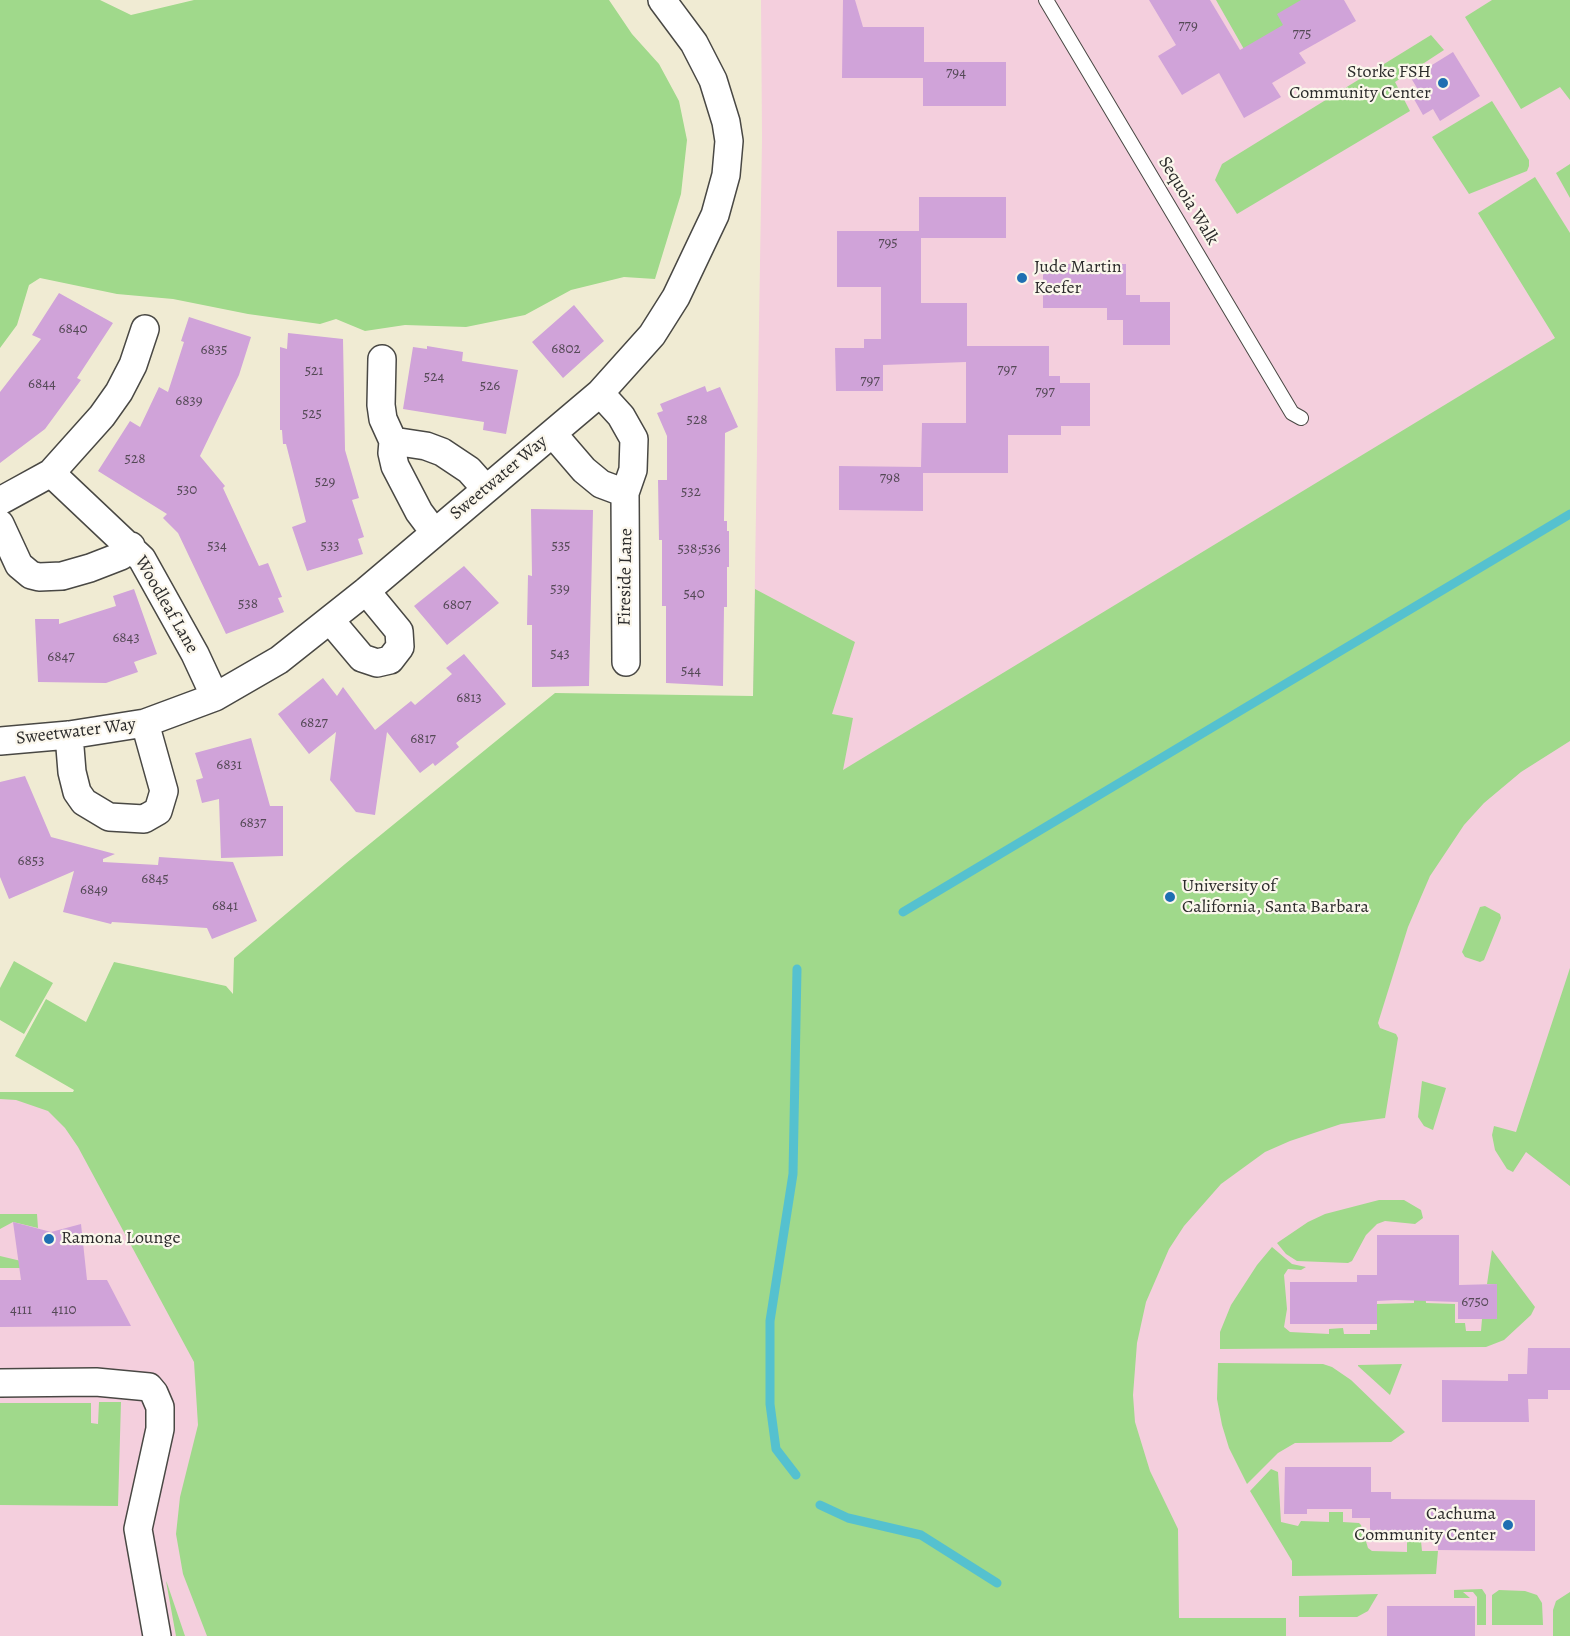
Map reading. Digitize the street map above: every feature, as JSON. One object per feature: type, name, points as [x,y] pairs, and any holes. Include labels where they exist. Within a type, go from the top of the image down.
[{"type":"street","name":"Sweetwater Way","points":[[0,741],[69,735],[145,723],[215,697],[279,660],[366,591],[553,434],[600,393],[652,335],[676,297],[715,215],[726,175],[729,141],[726,122],[713,80],[694,43],[662,0]]},
{"type":"street","points":[[0,501],[51,472],[102,416],[119,392],[133,364],[145,329]]},
{"type":"street","points":[[382,359],[381,405],[383,419],[393,441],[392,453],[395,466],[410,497],[434,532]]},
{"type":"street","name":"Fireside Lane","points":[[600,393],[621,416],[634,439],[633,470],[625,493],[626,662]]},
{"type":"street","points":[[553,434],[584,470],[601,484],[625,493]]},
{"type":"street","points":[[393,441],[426,446],[442,452],[469,470],[486,489]]},
{"type":"street","name":"Woodleaf Lane","points":[[51,472],[131,546],[156,581],[215,697]]},
{"type":"street","points":[[0,524],[19,565],[31,575],[39,577],[63,576],[90,568],[122,556],[131,546]]},
{"type":"street","points":[[330,620],[362,658],[377,663],[390,660],[400,647],[399,631],[366,591]]},
{"type":"street","points":[[69,735],[72,772],[77,792],[84,802],[109,817],[144,819],[158,811],[164,791],[145,723]]},
{"type":"street","points":[[0,1383],[96,1382],[149,1387],[154,1393],[160,1407],[160,1428],[138,1529],[157,1636]]},
{"type":"lane","name":"Sequoia Walk","points":[[1046,0],[1292,413],[1301,418]]},
{"type":"shaded area","name":"University of California, Santa Barbara","points":[[761,0],[1570,0],[1570,1636],[0,1636],[0,1093],[172,1093],[753,696],[762,139]]},
{"type":"green space","points":[[0,0],[100,0],[131,15],[194,0],[609,0],[632,34],[659,64],[679,101],[687,140],[681,194],[655,279],[624,277],[571,290],[525,315],[466,327],[405,325],[365,331],[336,319],[320,324],[248,314],[173,299],[117,294],[40,278],[29,285],[17,325],[0,348]]},
{"type":"green space","points":[[1216,0],[1335,0],[1245,51]]},
{"type":"green space","points":[[1492,0],[1570,0],[1570,100],[1560,87],[1521,109],[1465,17]]},
{"type":"green space","points":[[1431,35],[1444,50],[1395,82],[1410,111],[1237,214],[1215,180],[1222,164]]},
{"type":"green space","points":[[1492,101],[1529,160],[1529,166],[1527,171],[1469,194],[1432,137]]},
{"type":"green space","points":[[1570,164],[1570,198],[1556,173]]},
{"type":"green space","points":[[1535,177],[1570,233],[1570,741],[1521,772],[1484,803],[1464,825],[1430,876],[1408,927],[1378,1023],[1380,1028],[1396,1034],[1398,1038],[1385,1118],[1341,1124],[1290,1141],[1265,1152],[1221,1184],[1184,1226],[1169,1249],[1146,1302],[1137,1343],[1133,1395],[1135,1422],[1150,1471],[1178,1529],[1179,1618],[1286,1618],[1286,1636],[207,1636],[183,1574],[176,1534],[180,1497],[198,1425],[194,1362],[78,1147],[65,1128],[48,1111],[16,1100],[0,1099],[0,1092],[73,1092],[74,1090],[15,1056],[46,999],[86,1022],[114,962],[226,986],[233,994],[234,958],[345,864],[555,693],[753,696],[755,589],[855,642],[832,714],[853,718],[843,770],[1555,338],[1478,213]]},
{"type":"green space","points":[[1485,906],[1500,914],[1501,918],[1484,960],[1480,962],[1465,957],[1462,952],[1480,907]]},
{"type":"green space","points":[[14,961],[53,983],[24,1034],[0,1020],[0,988]]},
{"type":"green space","points":[[1570,968],[1570,1186],[1526,1152],[1513,1172],[1507,1169],[1495,1150],[1492,1135],[1494,1126],[1516,1132]]},
{"type":"green space","points":[[1422,1081],[1446,1088],[1433,1130],[1424,1126],[1418,1117]]},
{"type":"green space","points":[[1379,1200],[1404,1200],[1421,1210],[1423,1218],[1415,1224],[1385,1221],[1377,1224],[1366,1235],[1352,1261],[1348,1263],[1297,1261],[1286,1254],[1277,1243],[1308,1222],[1325,1214]]},
{"type":"green space","points":[[0,1214],[37,1214],[38,1228],[13,1222],[0,1229]]},
{"type":"green space","points":[[1272,1247],[1292,1264],[1306,1267],[1301,1270],[1288,1269],[1284,1275],[1287,1309],[1284,1327],[1290,1332],[1329,1334],[1329,1329],[1343,1328],[1344,1334],[1370,1334],[1370,1330],[1377,1330],[1377,1304],[1414,1303],[1414,1292],[1425,1292],[1426,1303],[1455,1304],[1455,1323],[1465,1323],[1466,1331],[1481,1331],[1482,1319],[1497,1319],[1497,1284],[1487,1284],[1492,1250],[1535,1307],[1531,1315],[1504,1340],[1486,1347],[1220,1349],[1220,1332],[1231,1305],[1257,1265]]},
{"type":"green space","points":[[0,1256],[38,1265],[36,1268],[0,1268]]},
{"type":"green space","points":[[1218,1363],[1323,1364],[1332,1367],[1351,1380],[1405,1432],[1391,1442],[1295,1443],[1278,1453],[1247,1484],[1229,1448],[1222,1425],[1217,1399]]},
{"type":"green space","points":[[1402,1364],[1390,1395],[1358,1366],[1358,1365]]},
{"type":"green space","points":[[99,1402],[121,1402],[118,1506],[0,1505],[0,1403],[91,1403],[91,1423],[98,1424]]},
{"type":"green space","points":[[1271,1469],[1278,1472],[1281,1522],[1298,1526],[1301,1521],[1329,1522],[1329,1512],[1343,1512],[1343,1522],[1361,1525],[1368,1548],[1372,1551],[1407,1552],[1407,1541],[1421,1541],[1422,1551],[1438,1551],[1436,1574],[1292,1576],[1292,1561],[1250,1491]]},
{"type":"green space","points":[[166,1581],[167,1583],[185,1636],[176,1636]]},
{"type":"green space","points":[[1482,1589],[1486,1595],[1486,1625],[1477,1625],[1477,1597],[1473,1592],[1463,1592],[1470,1598],[1454,1598],[1454,1590]]},
{"type":"green space","points":[[1499,1590],[1525,1591],[1537,1595],[1542,1603],[1543,1625],[1492,1625],[1492,1595]]},
{"type":"green space","points":[[1570,1592],[1570,1636],[1553,1636],[1553,1610],[1556,1601]]},
{"type":"green space","points":[[1378,1594],[1368,1611],[1357,1617],[1299,1617],[1299,1596]]},
{"type":"building","points":[[843,0],[855,0],[863,27],[924,27],[924,62],[1006,62],[1006,106],[923,106],[923,78],[842,78]]},
{"type":"building","points":[[1149,0],[1210,0],[1240,50],[1283,25],[1277,14],[1301,0],[1344,0],[1356,21],[1299,53],[1306,63],[1272,83],[1281,97],[1244,118],[1219,73],[1182,95],[1158,56],[1176,45]]},
{"type":"building","name":"Storke FSH Community Center","points":[[1453,52],[1480,96],[1440,121],[1433,109],[1423,115],[1410,92],[1417,88],[1411,78]]},
{"type":"building","points":[[919,197],[1006,197],[1006,238],[921,238],[921,303],[967,303],[967,346],[1049,346],[1049,376],[1060,376],[1060,383],[1090,383],[1090,426],[1061,426],[1061,435],[1008,435],[1008,473],[923,473],[923,511],[839,510],[839,466],[921,467],[922,423],[966,423],[966,362],[883,365],[883,391],[836,391],[835,348],[864,348],[864,339],[881,339],[881,287],[837,287],[837,231],[919,231]]},
{"type":"building","points":[[1043,264],[1126,264],[1126,295],[1140,295],[1140,302],[1170,302],[1170,345],[1123,345],[1123,320],[1107,320],[1107,308],[1043,308]]},
{"type":"building","points":[[59,293],[113,323],[77,378],[81,380],[45,429],[0,463],[0,392],[41,339],[32,335]]},
{"type":"building","points":[[574,305],[604,341],[563,378],[532,342]]},
{"type":"building","points":[[189,317],[251,337],[239,375],[200,456],[225,486],[223,488],[259,566],[268,563],[282,597],[278,598],[284,612],[226,634],[178,533],[163,518],[167,514],[98,471],[130,421],[140,427],[159,387],[168,392],[184,342],[181,341]]},
{"type":"building","points":[[288,333],[343,339],[345,450],[359,498],[352,500],[364,537],[358,539],[363,554],[307,571],[292,527],[306,522],[286,444],[283,444],[282,430],[280,430],[280,347],[287,349]]},
{"type":"building","points":[[427,346],[463,352],[462,361],[518,370],[506,434],[483,430],[484,422],[403,409],[413,347],[427,349]]},
{"type":"building","points":[[705,386],[707,392],[720,387],[738,427],[725,433],[724,521],[727,521],[727,531],[729,531],[729,567],[727,567],[727,607],[724,607],[723,686],[666,683],[666,606],[662,606],[662,540],[659,540],[658,480],[667,480],[667,436],[657,413],[663,411],[660,404]]},
{"type":"building","points":[[531,509],[593,510],[589,686],[532,687],[532,625],[527,625],[528,575],[532,576]]},
{"type":"building","points":[[464,566],[499,603],[447,645],[414,606]]},
{"type":"building","points":[[134,589],[157,654],[134,662],[138,672],[106,683],[38,682],[35,619],[59,619],[59,624],[116,606],[113,596]]},
{"type":"building","points":[[464,654],[506,704],[456,743],[459,747],[435,766],[433,763],[420,773],[387,732],[375,815],[356,812],[330,780],[336,732],[309,754],[278,714],[323,678],[337,696],[343,687],[375,730],[411,701],[415,705],[452,674],[446,668]]},
{"type":"building","points":[[251,738],[270,806],[283,806],[283,856],[221,858],[219,799],[202,803],[196,780],[203,778],[195,753]]},
{"type":"building","points":[[25,776],[51,837],[115,854],[103,859],[103,862],[158,865],[159,857],[233,862],[257,921],[212,939],[207,928],[112,922],[111,924],[63,912],[74,871],[9,899],[0,877],[0,782]]},
{"type":"building","points":[[13,1222],[51,1232],[81,1224],[87,1280],[107,1280],[131,1326],[0,1327],[0,1280],[21,1280]]},
{"type":"building","points":[[1377,1235],[1459,1235],[1459,1285],[1497,1284],[1497,1319],[1458,1319],[1458,1302],[1396,1300],[1377,1301],[1377,1324],[1290,1324],[1290,1282],[1357,1282],[1357,1275],[1377,1275]]},
{"type":"building","points":[[1528,1348],[1570,1348],[1570,1390],[1548,1390],[1548,1399],[1528,1399],[1529,1422],[1442,1422],[1442,1380],[1508,1381],[1508,1374],[1527,1374]]},
{"type":"building","points":[[1285,1467],[1371,1467],[1371,1492],[1391,1492],[1391,1499],[1535,1500],[1535,1551],[1438,1550],[1438,1541],[1370,1542],[1370,1518],[1352,1518],[1352,1509],[1307,1509],[1307,1514],[1284,1514]]},
{"type":"building","points":[[1387,1606],[1475,1606],[1475,1636],[1387,1636]]},
{"type":"waterway","points":[[903,912],[1570,514]]},
{"type":"waterway","points":[[796,1475],[776,1449],[770,1404],[770,1321],[793,1174],[797,969]]},
{"type":"waterway","points":[[820,1505],[848,1518],[921,1535],[997,1583]]},
{"type":"place","name":"Storke FSH Community Center","points":[[1443,83]]},
{"type":"place","name":"Jude Martin Keefer","points":[[1022,278]]},
{"type":"place","name":"University of California, Santa Barbara","points":[[1170,897]]},
{"type":"place","name":"Ramona Lounge","points":[[49,1239]]},
{"type":"place","name":"Cachuma Community Center","points":[[1508,1525]]}]
